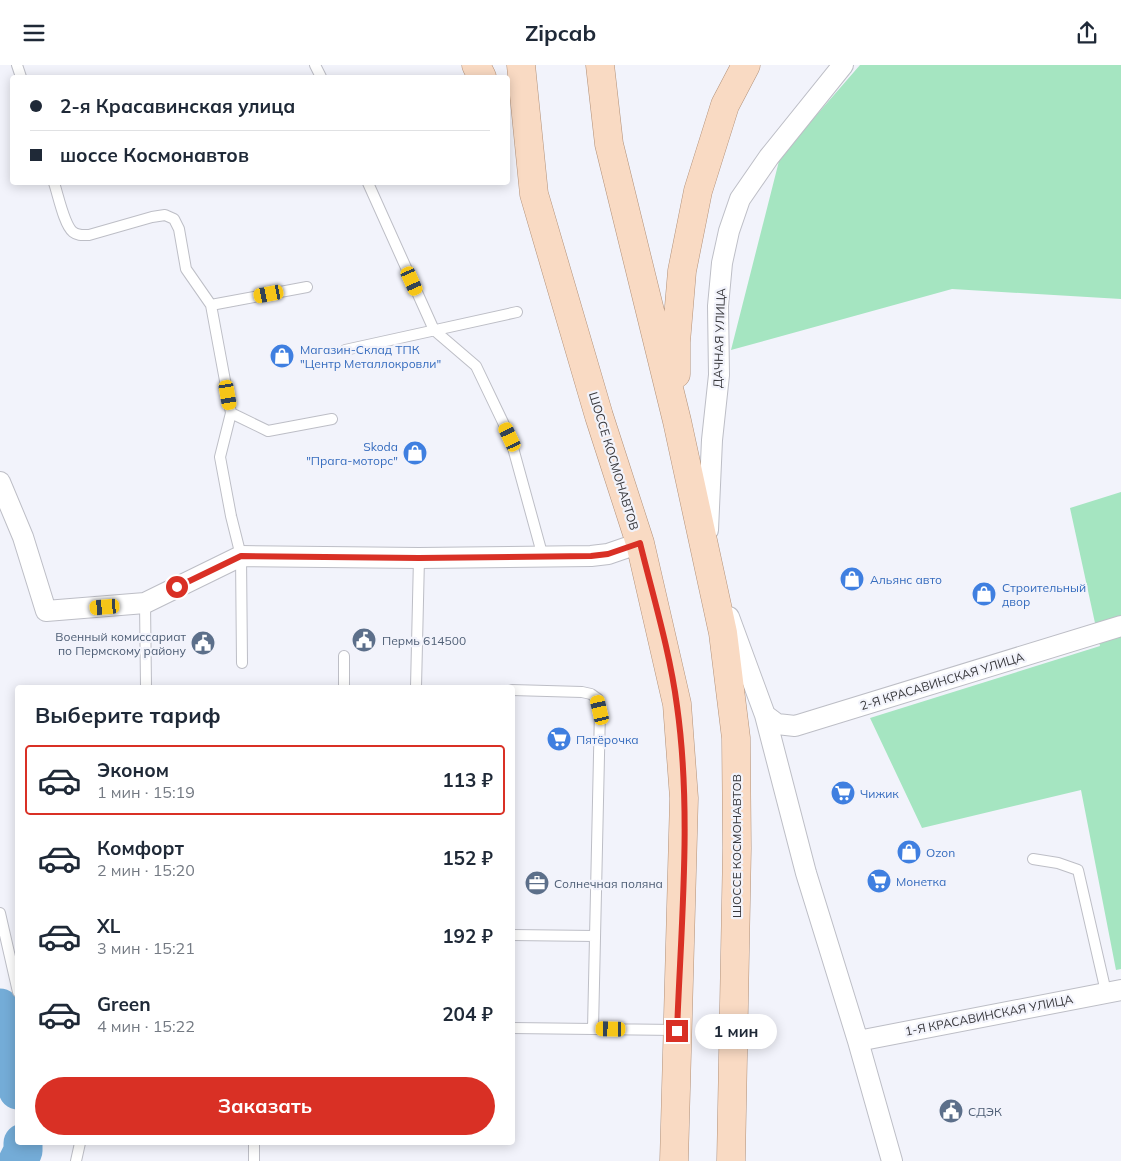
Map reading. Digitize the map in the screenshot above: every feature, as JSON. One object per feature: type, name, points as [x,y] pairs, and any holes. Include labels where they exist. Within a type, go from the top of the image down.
[{"type":"main road","name":"ШОССЕ КОСМОНАВТОВ","points":[[521,65],[534,195],[599,416],[640,543],[671,671],[677,704],[684,798],[674,1161]]},
{"type":"main road","name":"ШОССЕ КОСМОНАВТОВ","points":[[600,65],[609,144],[676,421],[723,633],[736,738],[737,848],[732,1161]]},
{"type":"main road","points":[[676,421],[676,342],[682,271],[698,191],[725,105],[746,65]]},
{"type":"main road","points":[[510,139],[534,195]]},
{"type":"street","name":"ДАЧНАЯ УЛИЦА","points":[[707,558],[712,441],[719,375],[718,306],[722,263],[729,231],[740,199],[769,157],[843,65]]},
{"type":"street","points":[[0,482],[23,537],[46,611],[145,603],[241,556],[419,558],[591,556],[608,554],[640,543]]},
{"type":"street","points":[[707,558],[765,715],[806,873],[858,1041],[892,1161]]},
{"type":"street","name":"2-Я КРАСАВИНСКАЯ УЛИЦА","points":[[765,715],[777,724],[794,726],[1121,626]]},
{"type":"street","name":"1-Я КРАСАВИНСКАЯ УЛИЦА","points":[[858,1041],[1114,991]]},
{"type":"lane","points":[[55,185],[67,222],[72,231],[80,236],[152,217],[165,215],[174,219],[179,229],[186,269],[211,305],[231,413],[220,457],[241,556],[242,663]]},
{"type":"lane","points":[[369,185],[434,331],[476,366],[510,437],[543,557]]},
{"type":"lane","points":[[211,305],[307,287]]},
{"type":"lane","points":[[345,350],[517,312]]},
{"type":"lane","points":[[231,413],[268,431],[332,419]]},
{"type":"lane","points":[[416,685],[419,558]]},
{"type":"lane","points":[[145,603],[146,685]]},
{"type":"lane","points":[[344,656],[344,685]]},
{"type":"lane","points":[[515,690],[582,692],[591,694],[598,699],[600,710],[594,1029]]},
{"type":"lane","points":[[1033,859],[1058,863],[1078,870],[1114,991]]},
{"type":"lane","points":[[0,913],[15,979]]},
{"type":"lane","points":[[515,935],[595,936]]},
{"type":"lane","points":[[515,1027],[677,1031]]},
{"type":"lane","points":[[76,1161],[80,1145]]},
{"type":"lane","points":[[254,1145],[254,1161]]},
{"type":"green space","points":[[860,65],[1121,65],[1121,299],[952,289],[731,350],[780,157]]},
{"type":"green space","points":[[1121,492],[1121,969],[1116,970],[1081,790],[922,828],[870,718],[1100,646],[1070,508]]},
{"type":"waterway","points":[[0,1008],[15,1076]]},
{"type":"waterway","points":[[18,1161],[23,1151],[23,1145]]},
{"type":"place","name":"Магазин-Склад ТПК \"Центр Металлокровли\"","points":[[282,356]]},
{"type":"place","name":"Skoda \"Прага-моторс\"","points":[[415,453]]},
{"type":"place","name":"Альянс авто","points":[[852,579]]},
{"type":"place","name":"Строительный двор","points":[[984,594]]},
{"type":"place","name":"Пермь 614500","points":[[364,640]]},
{"type":"place","name":"Военный комиссариат по Пермскому району","points":[[203,643]]},
{"type":"place","name":"Пятёрочка","points":[[559,739]]},
{"type":"place","name":"Чижик","points":[[843,793]]},
{"type":"place","name":"Ozon","points":[[909,852]]},
{"type":"place","name":"Монетка","points":[[879,881]]},
{"type":"place","name":"Солнечная поляна","points":[[537,883]]},
{"type":"place","name":"СДЭК","points":[[951,1111]]},
{"type":"route","points":[[177,587],[241,556],[419,558],[591,556],[608,554],[640,543],[671,671],[681,740],[684,798],[683,872],[677,1031]]}]
